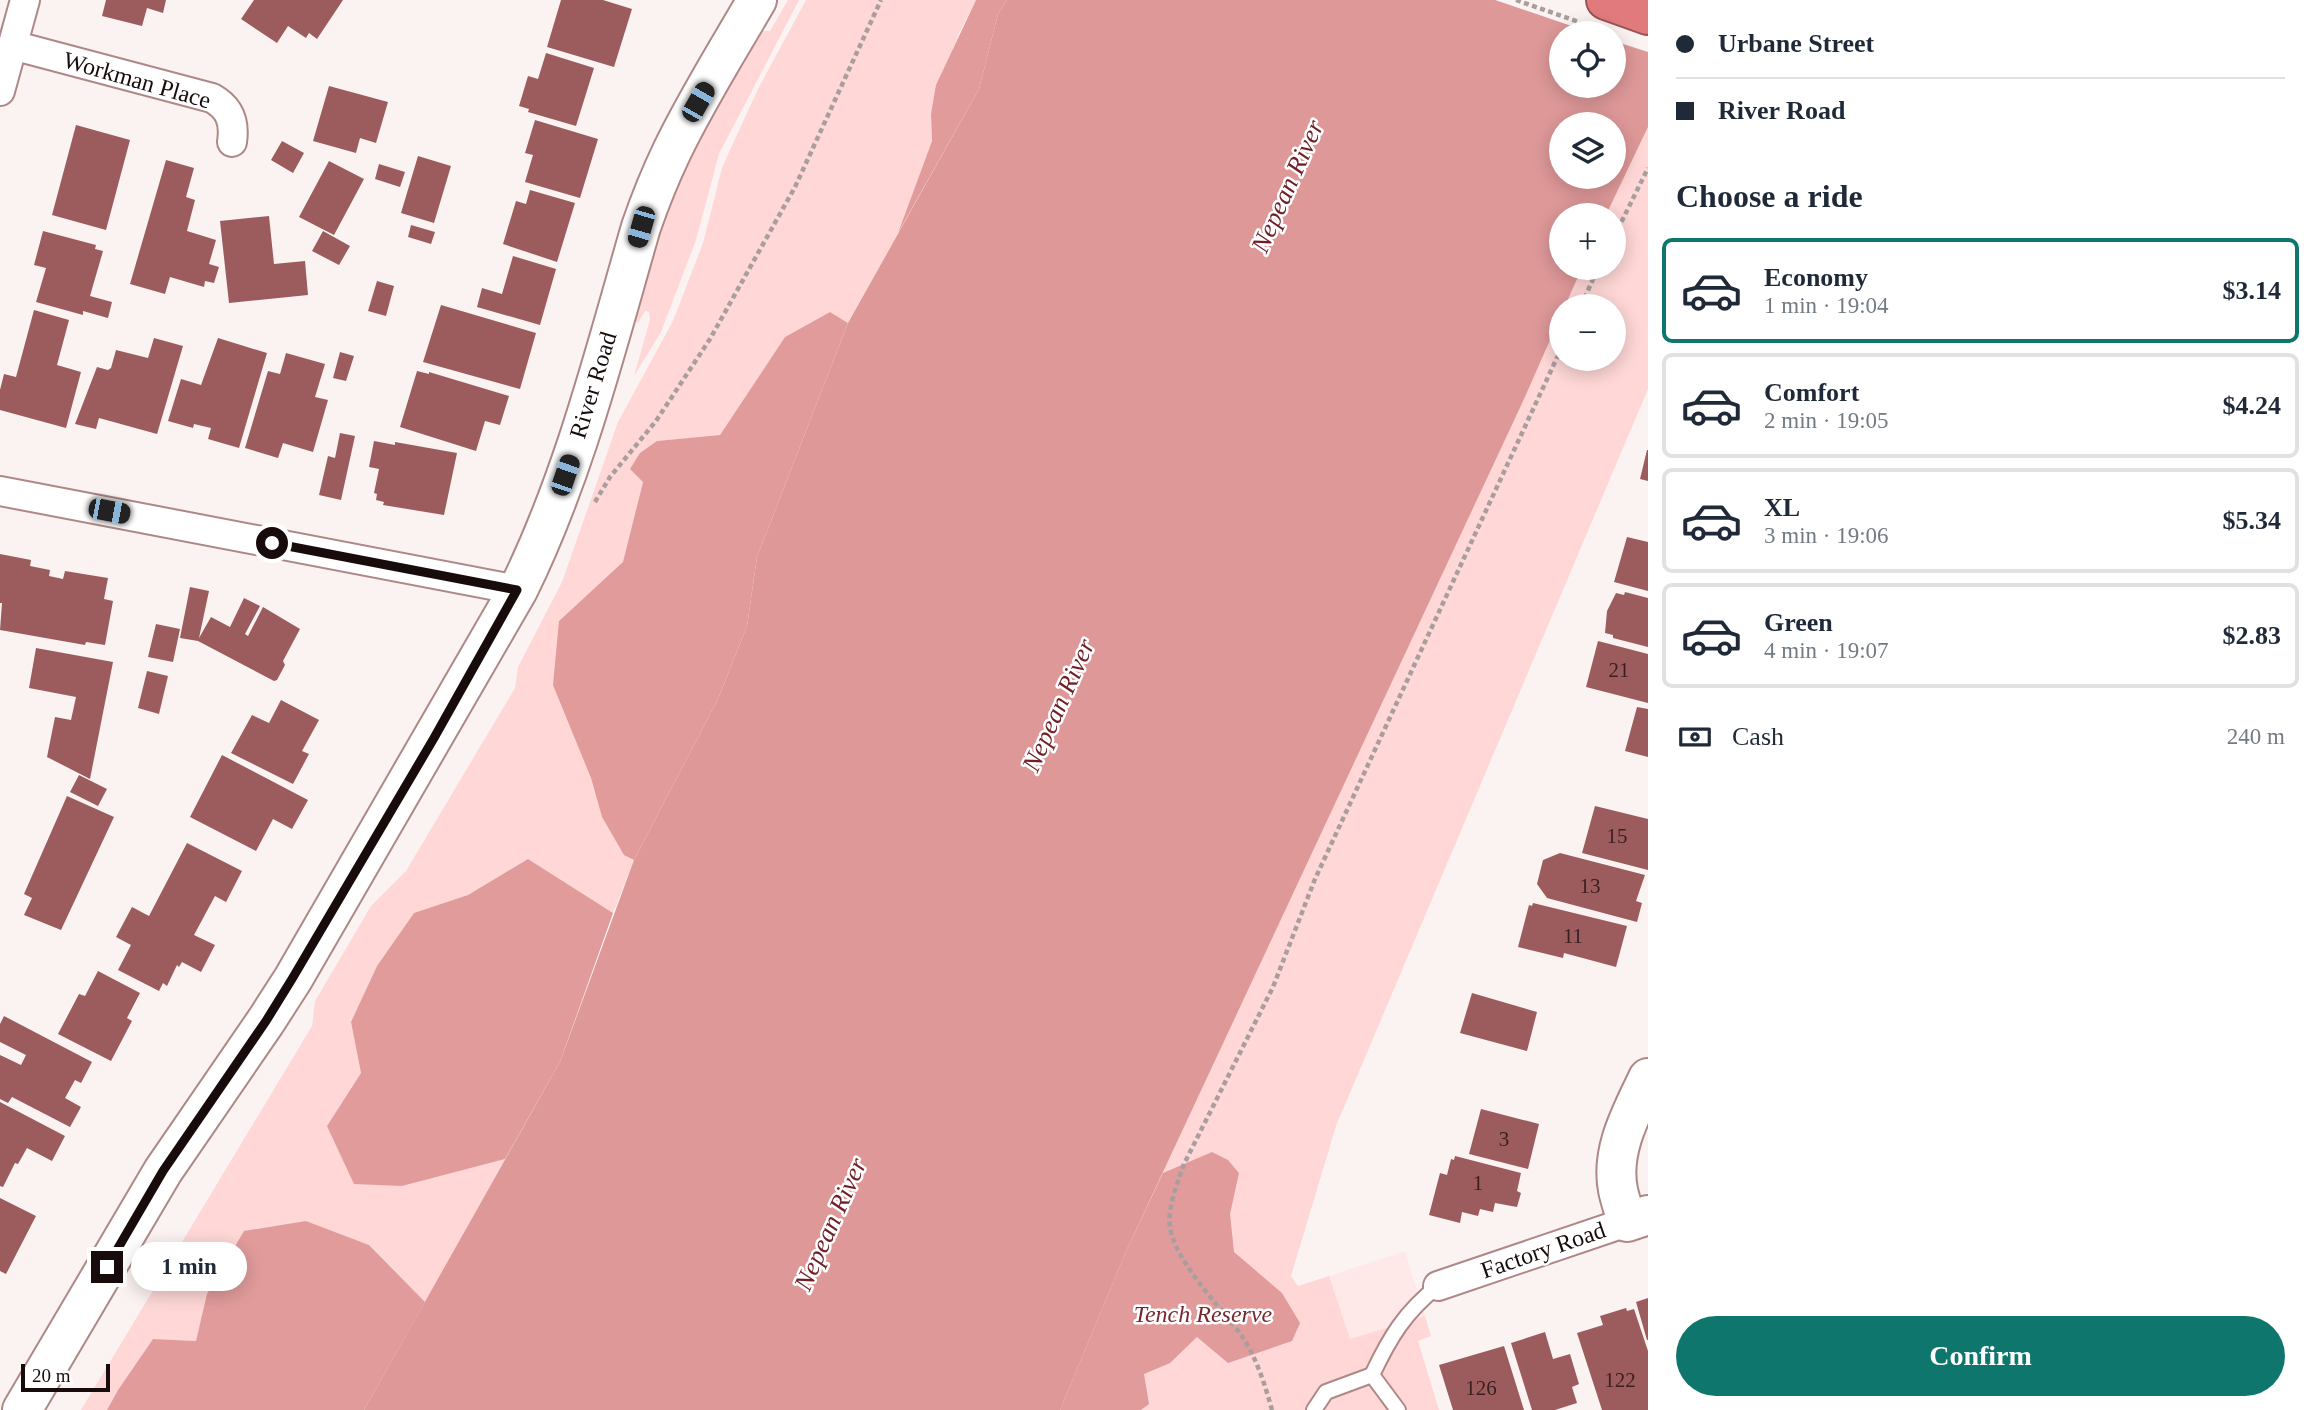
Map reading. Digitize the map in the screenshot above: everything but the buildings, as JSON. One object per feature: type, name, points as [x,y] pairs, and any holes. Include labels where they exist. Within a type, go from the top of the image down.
[{"type":"highway","points":[[1597,12],[1648,15]]},
{"type":"street","points":[[0,91],[25,0]]},
{"type":"street","name":"River Road","points":[[22,1410],[163,1171],[292,979],[434,738],[541,544],[569,465],[641,227],[655,190],[698,102],[757,0]]},
{"type":"street","name":"Workman Place","points":[[12,45],[212,98],[220,103],[231,117],[234,130],[232,142]]},
{"type":"street","points":[[0,491],[517,590]]},
{"type":"street","points":[[1637,1219],[1618,1188],[1619,1154],[1626,1125],[1648,1078]]},
{"type":"street","name":"Factory Road","points":[[1438,1286],[1637,1219]]},
{"type":"lane","points":[[1314,1410],[1326,1391],[1372,1374],[1391,1335],[1420,1301],[1438,1286]]},
{"type":"lane","points":[[1372,1374],[1398,1410]]},
{"type":"path","points":[[592,506],[610,477],[656,421],[710,339],[795,187],[881,0]]},
{"type":"path","points":[[1516,0],[1597,12]]},
{"type":"path","points":[[1626,213],[1648,168]]},
{"type":"path","points":[[1272,1410],[1263,1380],[1243,1338],[1184,1262],[1170,1227],[1174,1193],[1184,1164],[1273,987],[1315,880],[1551,371]]},
{"type":"shaded area","points":[[1405,1251],[1425,1316],[1350,1339],[1329,1276]]},
{"type":"green space","points":[[788,0],[799,0],[719,154],[696,240],[661,332],[634,376],[650,320],[649,312],[645,311],[638,323],[635,321],[654,250],[674,194],[699,135],[755,31],[770,31]]},
{"type":"green space","points":[[806,0],[976,0],[958,35],[931,114],[932,141],[898,233],[848,323],[830,312],[785,337],[720,435],[657,441],[643,481],[623,563],[559,621],[576,737],[602,817],[624,854],[634,860],[613,913],[528,859],[468,895],[414,913],[377,966],[351,1022],[361,1073],[327,1126],[402,1186],[505,1159],[425,1302],[369,1245],[306,1221],[208,1294],[196,1341],[153,1339],[107,1410],[81,1410],[312,1026],[315,1001],[371,906],[406,871],[515,688],[518,667],[562,582],[618,422],[673,321],[703,243],[722,168],[758,89]]},
{"type":"green space","points":[[976,0],[1007,0],[998,14],[979,89],[898,233],[932,141],[931,114],[936,85]]},
{"type":"green space","name":"Tench Reserve","points":[[1648,127],[1648,389],[1336,1126],[1291,1276],[1298,1286],[1329,1276],[1350,1339],[1425,1316],[1431,1336],[1418,1341],[1439,1410],[1060,1410],[1127,1249],[1549,341],[1549,371],[1626,371],[1626,294],[1570,294],[1577,280],[1626,280],[1626,203],[1612,203],[1618,189],[1626,189],[1626,173]]},
{"type":"green space","points":[[830,312],[848,323],[757,557],[747,626],[718,699],[634,860],[624,855],[602,817],[591,778],[553,685],[559,621],[623,562],[643,482],[630,469],[640,453],[657,441],[720,435],[785,337]]},
{"type":"green space","points":[[528,859],[613,913],[560,1062],[505,1159],[402,1186],[354,1184],[327,1126],[361,1073],[351,1022],[377,966],[414,913],[468,895]]},
{"type":"green space","points":[[1212,1152],[1228,1160],[1239,1173],[1230,1214],[1234,1252],[1282,1293],[1300,1323],[1292,1341],[1228,1363],[1197,1337],[1170,1363],[1144,1374],[1149,1404],[1141,1410],[1060,1410],[1127,1249],[1163,1173]]},
{"type":"green space","points":[[306,1221],[369,1245],[425,1302],[364,1410],[107,1410],[153,1339],[196,1341],[207,1294],[244,1231]]},
{"type":"water","name":"Nepean River","points":[[1007,0],[1648,0],[1648,127],[1626,173],[1626,112],[1549,112],[1549,189],[1618,189],[1612,203],[1549,203],[1549,280],[1577,280],[1570,294],[1549,294],[1549,342],[1127,1249],[1060,1410],[364,1410],[560,1062],[634,860],[718,699],[747,626],[757,557],[848,323],[979,89],[998,14]]},
{"type":"pier","points":[[1495,0],[1648,0],[1648,52],[1626,45],[1626,21],[1557,21]]},
{"type":"route","points":[[107,1267],[163,1171],[226,1081],[292,979],[434,738],[517,590],[272,543]]}]
